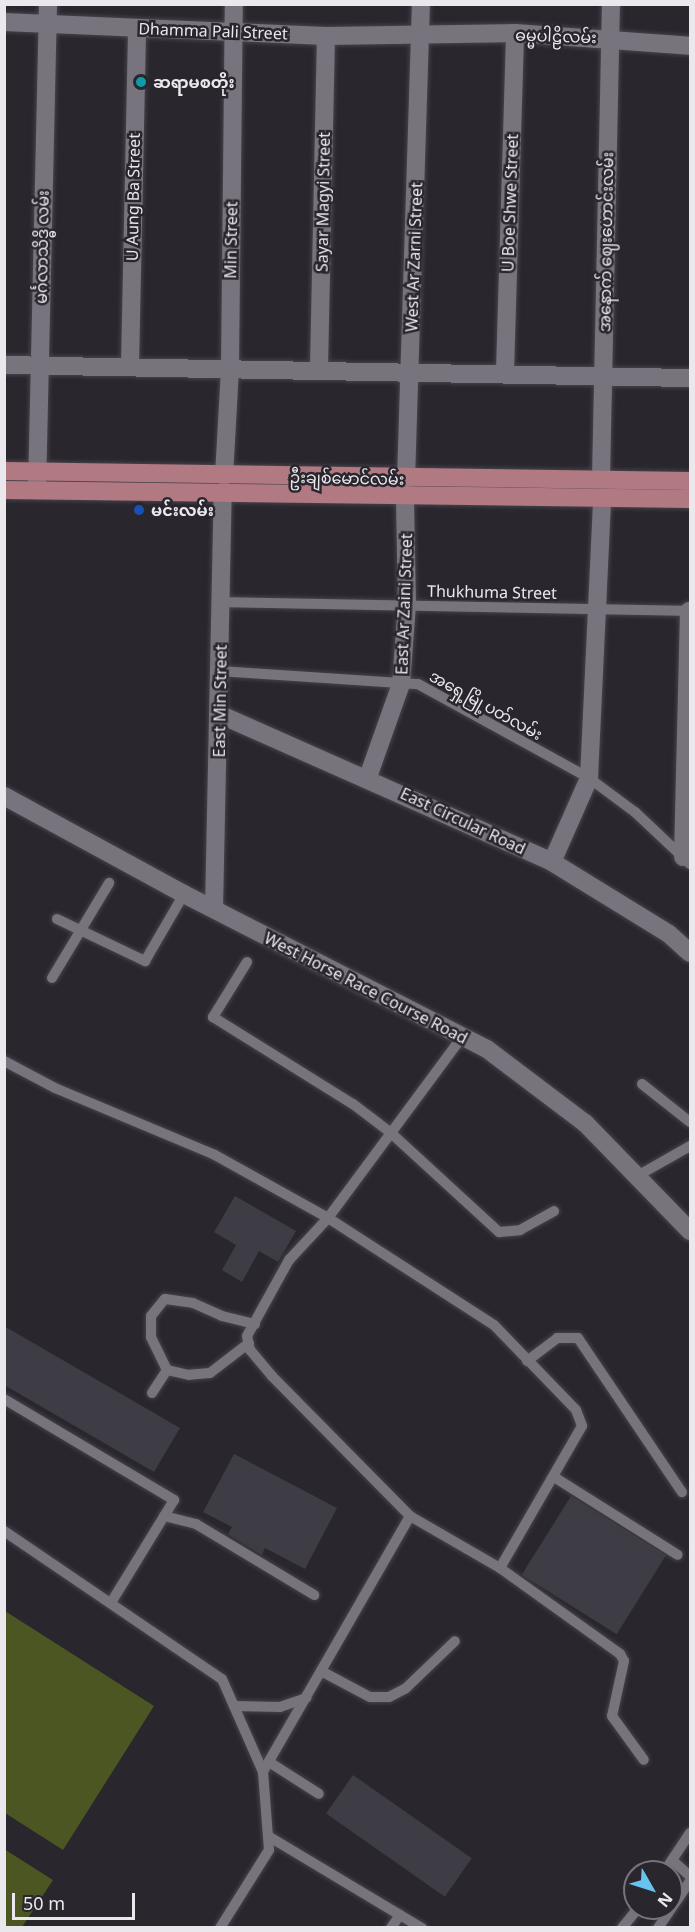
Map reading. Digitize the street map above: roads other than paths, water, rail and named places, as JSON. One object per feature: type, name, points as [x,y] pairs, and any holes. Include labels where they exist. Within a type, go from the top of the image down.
[{"type":"main road","name":"ဦးချစ်မောင်လမ်း","points":[[4,471],[38,481],[406,488],[601,479],[690,481]]},
{"type":"main road","points":[[4,490],[38,481]]},
{"type":"main road","points":[[406,488],[602,501],[690,499]]},
{"type":"street","name":"မင်္ဂလာသိဒ္ဓိ လမ်း","points":[[38,481],[48,4]]},
{"type":"street","name":"Min Street","points":[[224,485],[230,368],[234,4]]},
{"type":"street","name":"West Ar Zarni Street","points":[[406,488],[421,4]]},
{"type":"street","name":"အနောက် ဈေးဟောင်းလမ်း","points":[[601,479],[611,4]]},
{"type":"street","name":"Dhamma Pali Street","points":[[4,22],[326,36],[421,35]]},
{"type":"street","name":"U Aung Ba Street","points":[[130,366],[137,28]]},
{"type":"street","name":"ဓမ္မပါဠိလမ်း","points":[[421,35],[515,33],[610,38],[690,46]]},
{"type":"street","name":"U Boe Shwe Street","points":[[505,372],[515,33]]},
{"type":"street","name":"Sayar Magyi Street","points":[[319,369],[326,36]]},
{"type":"street","points":[[4,366],[505,372],[690,378]]},
{"type":"street","name":"East Min Street","points":[[214,909],[221,715],[224,485]]},
{"type":"street","name":"East Ar Zaini Street","points":[[368,777],[401,684],[407,605],[406,488]]},
{"type":"street","points":[[552,862],[589,777],[599,608],[602,501]]},
{"type":"street","points":[[687,861],[690,611]]},
{"type":"street","name":"East Circular Road","points":[[221,715],[368,777],[552,862],[649,921],[690,953]]},
{"type":"street","name":"West Horse Race Course Road","points":[[4,796],[184,894],[461,1038],[487,1049],[585,1123],[639,1175],[690,1231]]},
{"type":"lane","name":"Thukhuma Street","points":[[221,602],[690,611]]},
{"type":"lane","name":"အရှေ့မြို့ပတ်လမ်း","points":[[220,671],[418,684],[589,777],[635,812],[687,861]]},
{"type":"lane","points":[[52,978],[110,883]]},
{"type":"lane","points":[[57,919],[80,932],[145,961],[184,894]]},
{"type":"lane","points":[[247,962],[213,1017],[353,1104],[391,1133],[499,1232],[520,1230],[554,1211]]},
{"type":"lane","points":[[461,1038],[328,1218],[289,1260],[247,1336],[249,1343],[273,1376],[410,1516],[500,1568],[620,1654],[624,1661],[612,1716],[644,1760]]},
{"type":"lane","points":[[4,1061],[55,1088],[215,1155],[328,1218],[494,1325],[576,1410],[582,1426],[500,1568]]},
{"type":"lane","points":[[642,1084],[690,1122]]},
{"type":"lane","points":[[639,1175],[690,1146]]},
{"type":"lane","points":[[167,1370],[151,1337],[151,1316],[165,1299],[193,1302],[222,1316],[255,1324]]},
{"type":"lane","points":[[527,1361],[557,1338],[578,1338],[682,1492]]},
{"type":"lane","points":[[167,1370],[189,1375],[210,1373],[249,1343]]},
{"type":"lane","points":[[152,1393],[167,1370]]},
{"type":"lane","points":[[4,1399],[174,1500],[111,1603]]},
{"type":"lane","points":[[554,1477],[678,1555]]},
{"type":"lane","points":[[164,1516],[196,1524],[314,1595]]},
{"type":"lane","points":[[263,1772],[410,1516]]},
{"type":"lane","points":[[4,1531],[222,1679],[263,1772],[269,1850],[220,1928]]},
{"type":"lane","points":[[321,1671],[370,1697],[389,1696],[405,1689],[455,1641]]},
{"type":"lane","points":[[234,1706],[280,1707],[306,1698]]},
{"type":"lane","points":[[270,1762],[319,1794]]},
{"type":"lane","points":[[672,1860],[690,1833]]},
{"type":"lane","points":[[268,1836],[422,1928]]},
{"type":"lane","points":[[658,1928],[690,1881]]},
{"type":"lane","points":[[391,1928],[400,1915]]},
{"type":"place","name":"ဆရာမစတိုး","points":[[141,82]]},
{"type":"place","name":"မင်းလမ်း","points":[[139,510]]}]
